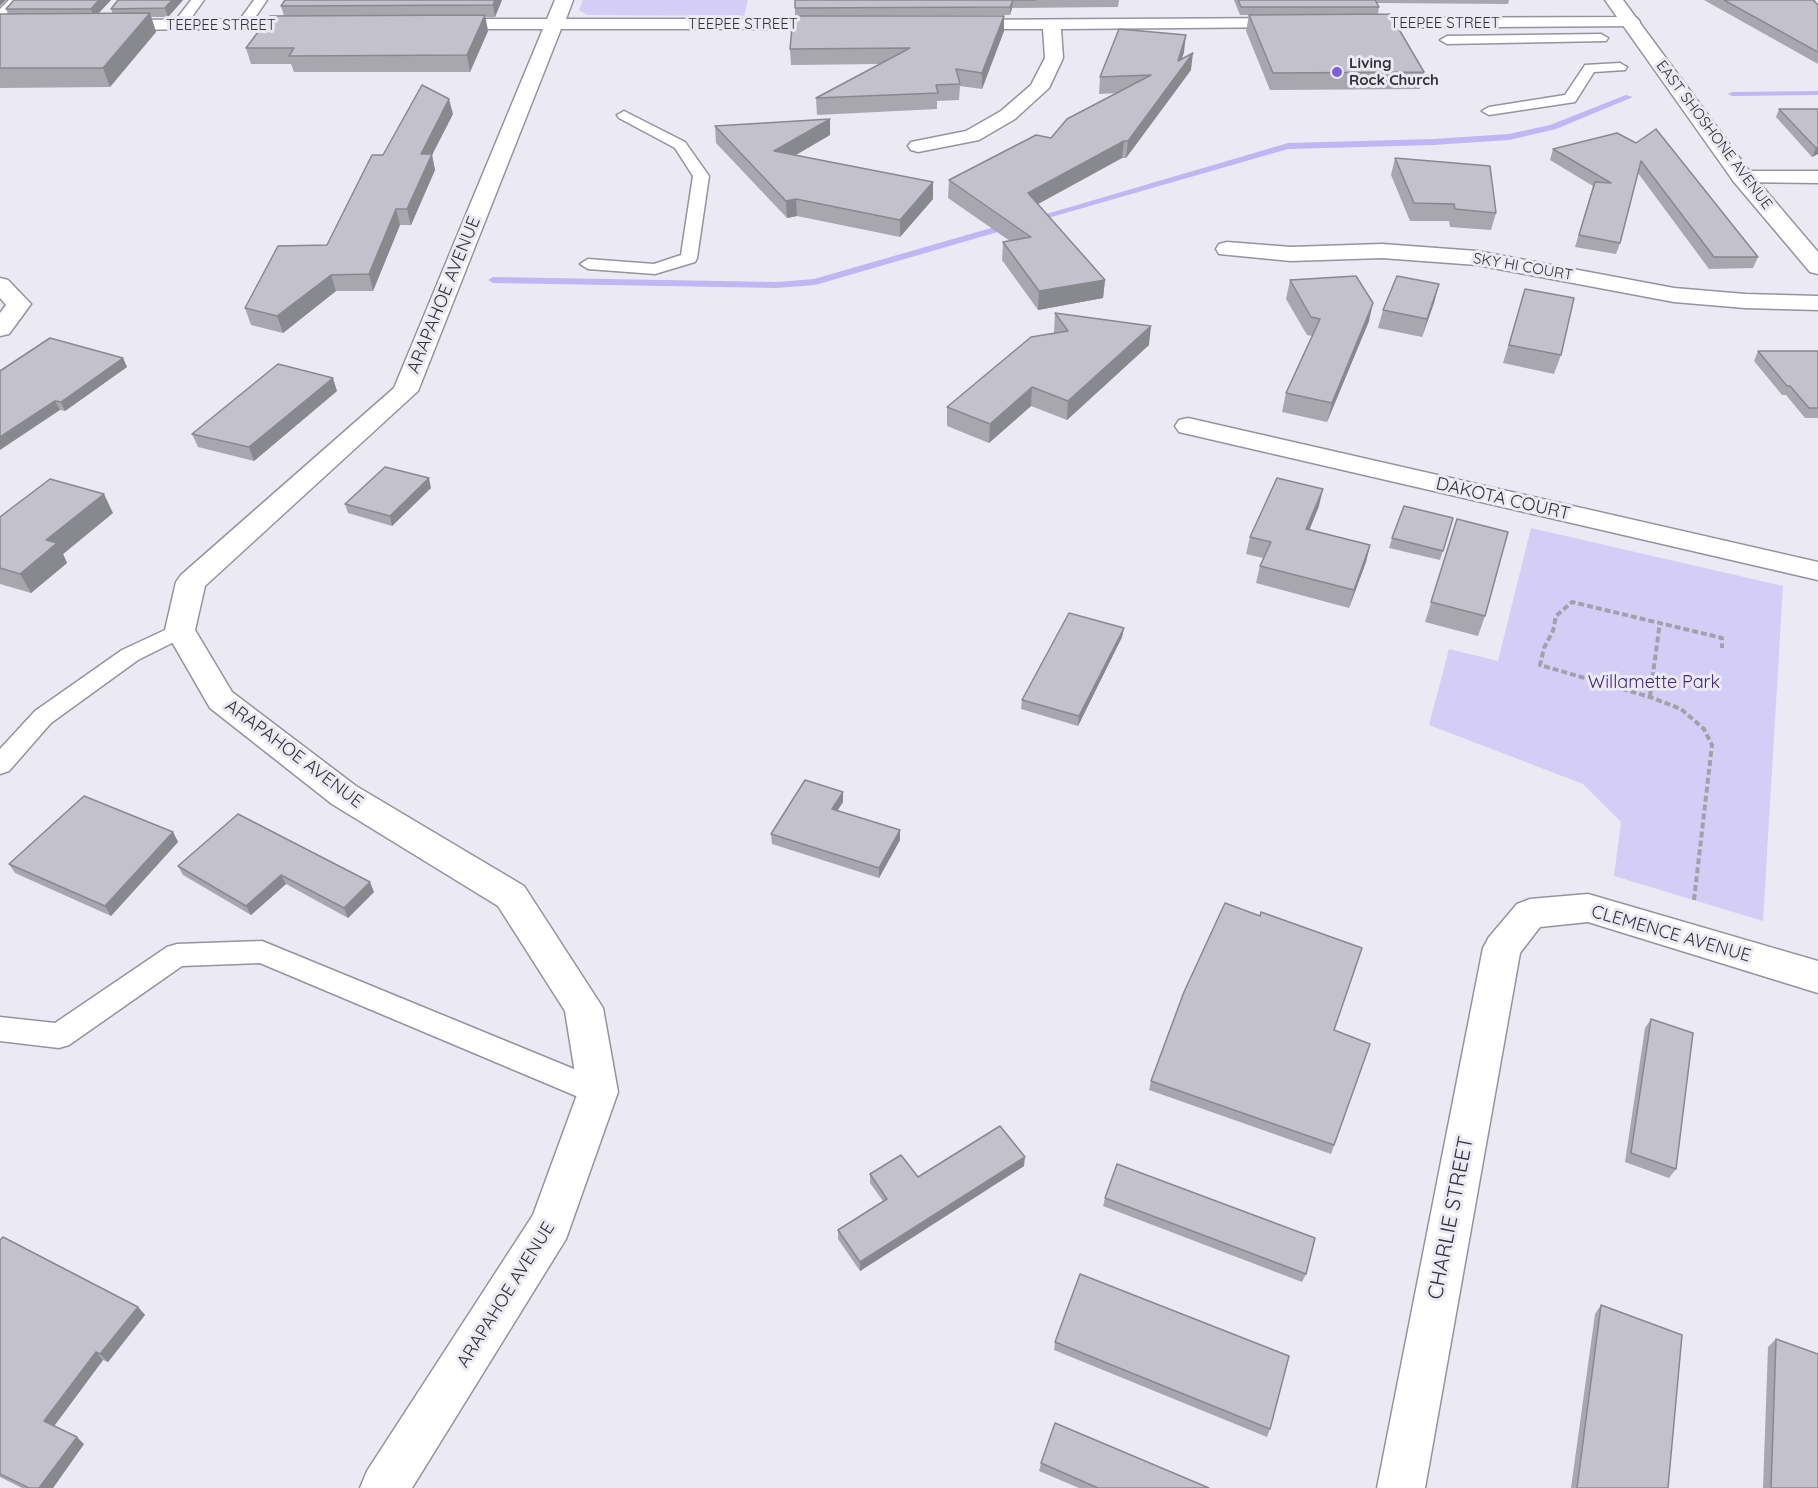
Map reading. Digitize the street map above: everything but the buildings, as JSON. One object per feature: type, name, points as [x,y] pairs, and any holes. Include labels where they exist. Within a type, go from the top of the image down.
[{"type":"street","name":"ARAPAHOE AVENUE","points":[[384,1488],[551,1225],[598,1092],[584,1008],[512,897],[344,795],[221,700],[180,630],[191,582],[405,391],[564,0]]},
{"type":"street","name":"EAST SHOSHONE AVENUE","points":[[1614,0],[1742,177],[1818,267]]},
{"type":"street","name":"TEEPEE STREET","points":[[1332,23],[1631,22]]},
{"type":"street","points":[[946,24],[1309,23]]},
{"type":"street","name":"TEEPEE STREET","points":[[93,25],[324,24]]},
{"type":"street","name":"TEEPEE STREET","points":[[428,24],[851,24]]},
{"type":"street","points":[[918,146],[972,136],[1008,116],[1039,88],[1054,58],[1052,24]]},
{"type":"street","points":[[1742,177],[1818,177]]},
{"type":"street","name":"SKY HI COURT","points":[[1227,249],[1291,254],[1382,251],[1476,258],[1674,295],[1744,301],[1818,303]]},
{"type":"street","points":[[0,285],[19,304],[0,329]]},
{"type":"street","name":"DAKOTA COURT","points":[[1188,426],[1818,571]]},
{"type":"street","name":"CLEMENCE AVENUE","points":[[1502,948],[1530,914],[1588,908],[1818,977]]},
{"type":"street","name":"CHARLIE STREET","points":[[1401,1488],[1502,948]]},
{"type":"lane","points":[[4,22],[16,0]]},
{"type":"lane","points":[[179,25],[198,0]]},
{"type":"lane","points":[[243,25],[261,0]]},
{"type":"lane","points":[[93,25],[113,8]]},
{"type":"lane","points":[[1447,40],[1601,38]]},
{"type":"lane","points":[[1489,111],[1570,99],[1590,68],[1620,66]]},
{"type":"lane","points":[[588,264],[655,269],[689,258],[700,176],[680,145],[624,115]]},
{"type":"lane","points":[[0,765],[43,717],[130,655],[180,630]]},
{"type":"lane","points":[[0,1029],[59,1036],[177,955],[262,952],[598,1092]]},
{"type":"path","points":[[1694,903],[1712,745],[1704,729],[1681,709],[1650,696],[1540,665],[1544,648],[1554,631],[1556,616],[1572,602],[1722,638],[1722,648]]},
{"type":"path","points":[[1650,696],[1660,622]]},
{"type":"green space","points":[[583,0],[748,0],[744,16],[587,15],[579,10]]},
{"type":"green space","name":"Willamette Park","points":[[1531,528],[1783,586],[1763,921],[1614,876],[1621,822],[1583,784],[1429,725],[1449,649],[1498,661]]},
{"type":"waterway","points":[[1732,94],[1818,93]]},
{"type":"waterway","points":[[1031,220],[1288,146],[1433,142],[1509,137],[1553,127],[1629,97]]},
{"type":"waterway","points":[[493,280],[777,285],[815,282],[1012,225]]},
{"type":"place","name":"Living Rock Church","points":[[1337,72]]}]
